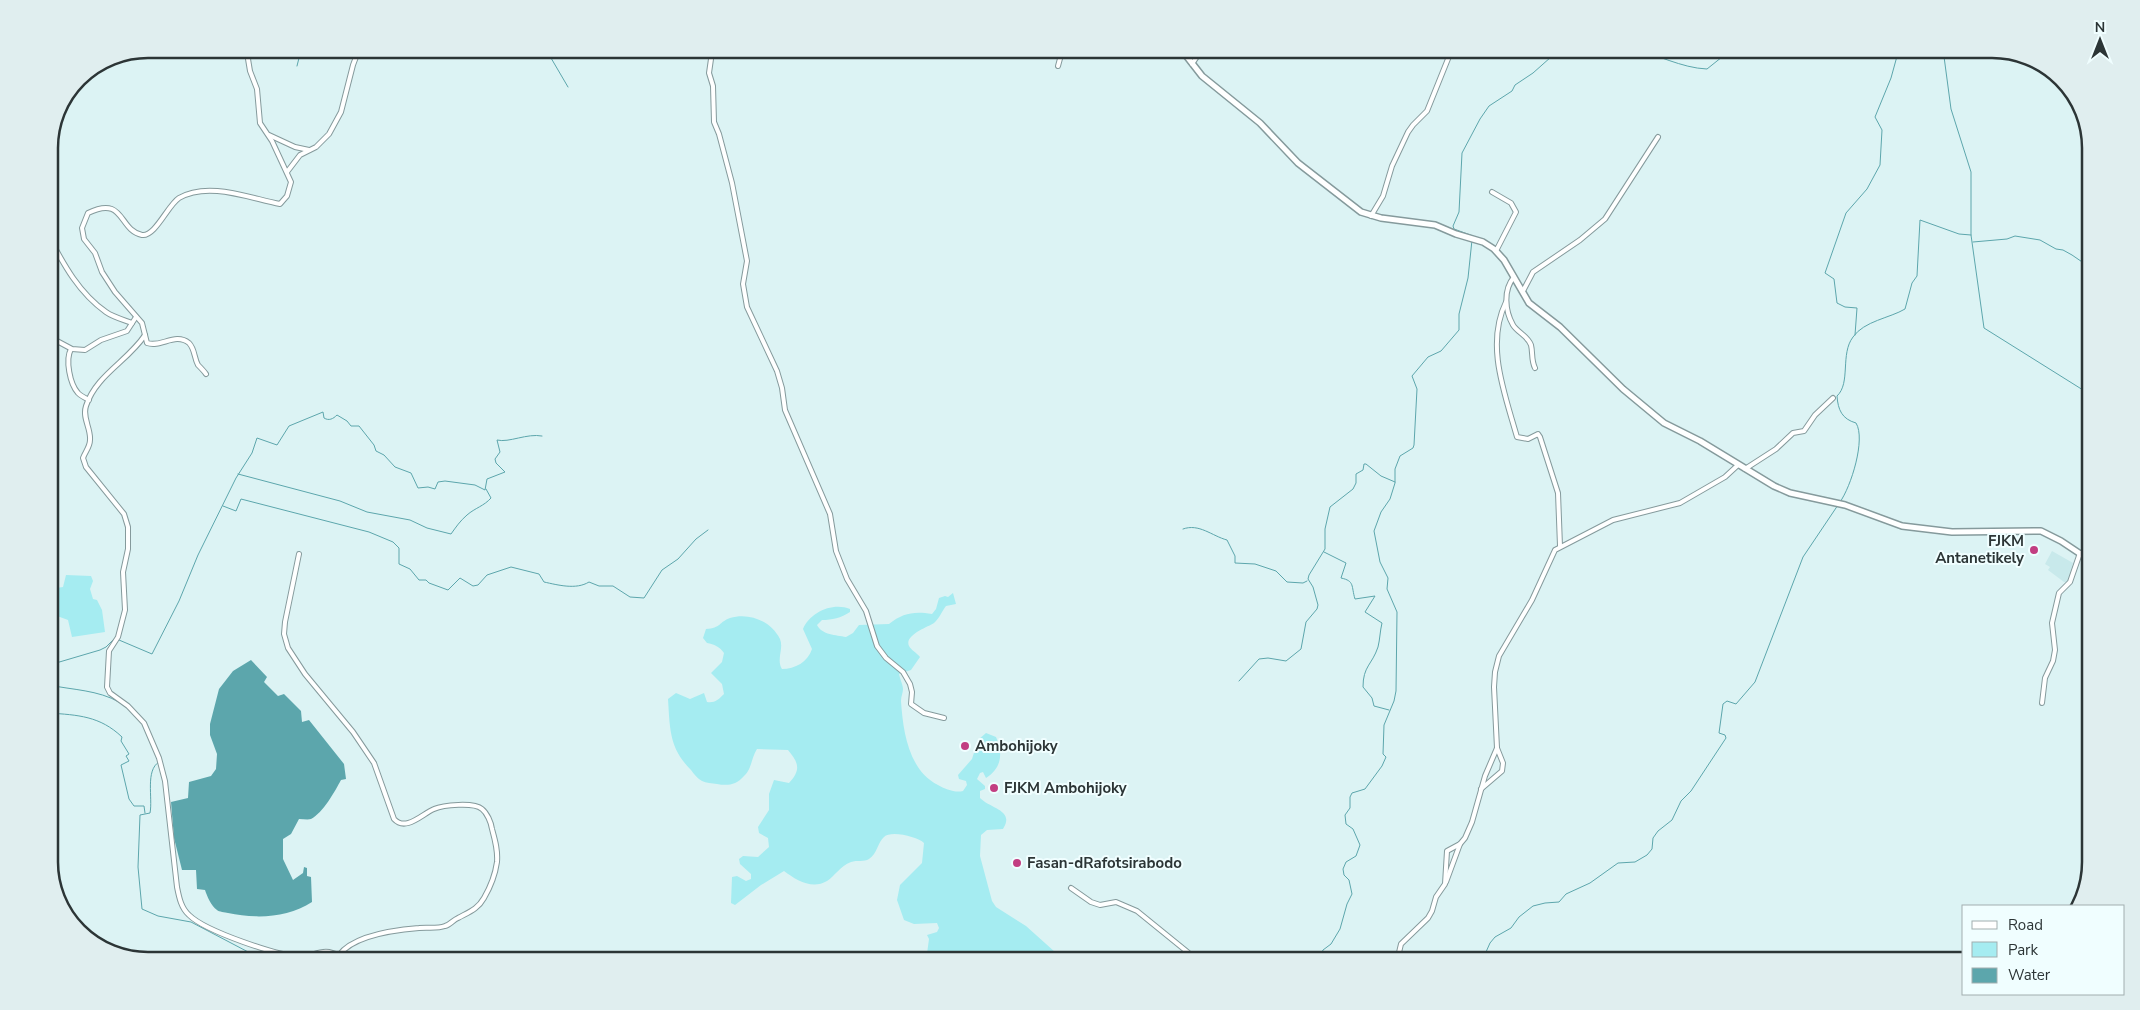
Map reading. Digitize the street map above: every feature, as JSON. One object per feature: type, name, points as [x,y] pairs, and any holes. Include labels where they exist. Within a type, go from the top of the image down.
[{"type":"street","points":[[206,374],[198,364],[192,347],[187,342],[172,339],[147,343],[142,323],[115,292],[102,272],[96,253],[84,239],[82,228],[88,213],[105,207],[112,209],[134,230],[142,235],[148,234],[157,226],[167,210],[178,199],[196,191],[217,191],[280,204],[287,196],[291,182],[260,123],[257,89],[250,71],[248,58]]},
{"type":"street","points":[[287,172],[300,155],[316,147],[329,134],[341,112],[355,58]]},
{"type":"street","points":[[710,58],[709,73],[713,86],[714,122],[732,183],[747,261],[742,284],[747,307],[777,371],[785,410],[830,514],[836,551],[847,579],[866,611],[877,646],[886,658],[903,672],[912,692],[911,704],[924,713],[944,718]]},
{"type":"street","points":[[1058,66],[1060,58]]},
{"type":"street","points":[[1188,58],[1217,90],[1260,123],[1298,163],[1361,212],[1371,216],[1424,223],[1483,242],[1496,251],[1504,260],[1529,303],[1560,327],[1614,382],[1656,416],[1738,465],[1790,493],[1845,504],[1902,526],[1952,532],[2041,531],[2080,553],[2070,582],[2059,593],[2052,623],[2055,650],[2053,661],[2045,678],[2042,703]]},
{"type":"street","points":[[1192,64],[1196,58]]},
{"type":"street","points":[[1371,216],[1384,196],[1392,166],[1408,132],[1427,112],[1448,58]]},
{"type":"street","points":[[267,134],[295,147],[310,150]]},
{"type":"street","points":[[1523,291],[1533,272],[1580,240],[1605,219],[1658,137]]},
{"type":"street","points":[[1492,192],[1510,203],[1516,212],[1496,251]]},
{"type":"street","points":[[58,253],[70,275],[84,293],[107,313],[132,323]]},
{"type":"street","points":[[1514,277],[1508,286],[1506,302],[1502,311],[1496,354],[1517,437],[1528,439],[1538,434],[1540,437],[1558,493],[1560,546]]},
{"type":"street","points":[[1506,302],[1513,326],[1520,330],[1531,344],[1532,360],[1535,368]]},
{"type":"street","points":[[58,341],[71,349],[85,350],[101,340],[126,332],[136,317]]},
{"type":"street","points":[[145,335],[130,354],[101,380],[89,400],[84,415],[90,440],[83,458],[86,467],[124,514],[128,526],[128,549],[123,572],[125,610],[117,638],[109,651],[107,687],[110,693],[128,706],[144,723],[159,758],[165,781],[177,887],[185,911],[191,917],[257,948],[278,952]]},
{"type":"street","points":[[71,349],[68,363],[73,385],[79,395],[89,400]]},
{"type":"street","points":[[1746,469],[1776,449],[1793,433],[1804,431],[1815,415],[1833,398]]},
{"type":"street","points":[[1481,789],[1502,771],[1503,764],[1497,748],[1494,679],[1499,656],[1532,600],[1551,557],[1560,546],[1580,539],[1613,520],[1680,503],[1725,477],[1738,465]]},
{"type":"street","points":[[300,554],[285,622],[284,634],[288,648],[311,682],[353,732],[374,763],[394,819],[397,822],[406,824],[427,814],[432,809],[448,805],[474,805],[483,810],[491,823],[496,844],[493,882],[482,903],[475,909],[444,927],[390,931],[367,937],[360,942],[351,943],[342,952]]},
{"type":"street","points":[[1399,952],[1401,944],[1428,918],[1436,897],[1451,873],[1460,844],[1465,838],[1472,822],[1481,789],[1497,748]]},
{"type":"street","points":[[1445,884],[1447,850],[1460,844]]},
{"type":"street","points":[[1071,888],[1091,902],[1100,905],[1116,902],[1137,911],[1188,952]]},
{"type":"shaded area","points":[[2052,551],[2073,563],[2068,582],[2064,582],[2048,570],[2050,567],[2045,564]]},
{"type":"green space","points":[[66,575],[91,576],[93,581],[90,589],[93,599],[97,600],[102,610],[105,632],[72,637],[68,620],[58,616],[58,588],[63,587]]},
{"type":"green space","points":[[953,593],[956,604],[946,606],[934,623],[910,638],[909,646],[920,657],[911,670],[899,674],[903,687],[901,701],[903,724],[909,748],[920,770],[928,778],[944,788],[953,791],[963,791],[967,785],[966,781],[959,779],[958,775],[972,759],[978,740],[986,733],[996,737],[1000,749],[998,765],[986,778],[983,772],[980,773],[977,779],[985,786],[985,789],[980,791],[980,798],[1000,810],[1006,818],[1003,829],[987,830],[981,835],[980,856],[992,901],[996,907],[1026,926],[1055,952],[927,952],[929,939],[927,935],[937,932],[939,928],[937,923],[914,924],[904,920],[897,900],[900,885],[922,863],[924,843],[904,835],[887,835],[869,859],[853,861],[847,864],[830,879],[821,884],[804,883],[784,871],[761,885],[735,905],[731,903],[732,877],[737,876],[746,881],[751,879],[751,874],[740,864],[739,859],[743,856],[758,857],[769,847],[768,838],[759,833],[758,827],[769,810],[769,794],[774,780],[789,783],[797,770],[797,766],[788,750],[757,749],[749,770],[744,776],[735,783],[721,785],[707,783],[699,779],[678,754],[672,738],[668,699],[676,693],[690,699],[704,693],[707,702],[712,702],[724,694],[722,684],[711,673],[722,662],[724,653],[717,646],[707,643],[703,638],[706,629],[715,627],[737,616],[752,617],[759,620],[771,627],[780,639],[780,665],[782,669],[787,669],[800,664],[810,654],[812,649],[803,629],[816,613],[836,607],[850,609],[850,612],[843,616],[822,620],[817,625],[826,633],[846,637],[853,633],[859,625],[889,624],[899,617],[914,613],[932,614],[936,609],[939,598],[948,597]]},
{"type":"water","points":[[251,660],[267,677],[264,682],[278,696],[284,694],[301,711],[302,722],[309,720],[344,764],[346,779],[341,780],[320,812],[311,819],[299,819],[291,834],[283,839],[283,859],[293,880],[303,873],[304,867],[307,868],[307,876],[311,877],[312,902],[293,911],[272,916],[239,915],[219,911],[211,903],[205,890],[197,889],[196,870],[182,870],[174,838],[171,802],[188,798],[189,782],[211,776],[216,769],[217,754],[210,735],[210,724],[219,689],[233,671]]},
{"type":"waterway","points":[[297,66],[299,58]]},
{"type":"waterway","points":[[551,58],[568,87]]},
{"type":"waterway","points":[[1473,236],[1454,229],[1453,226],[1459,212],[1462,153],[1489,106],[1512,91],[1515,85],[1533,73],[1550,58]]},
{"type":"waterway","points":[[1662,58],[1678,64],[1707,69],[1721,58]]},
{"type":"waterway","points":[[1855,335],[1857,308],[1845,307],[1837,303],[1834,279],[1825,273],[1846,213],[1867,189],[1880,165],[1882,130],[1875,117],[1891,78],[1897,58]]},
{"type":"waterway","points":[[1944,58],[1951,109],[1971,172],[1971,235],[1984,328],[2082,389]]},
{"type":"waterway","points":[[1840,502],[1853,475],[1859,440],[1859,430],[1856,423],[1847,419],[1838,406],[1837,396],[1844,384],[1849,344],[1853,337],[1870,323],[1905,309],[1912,283],[1917,276],[1920,220],[1959,234],[1971,235]]},
{"type":"waterway","points":[[1973,242],[2007,239],[2015,236],[2040,240],[2056,249],[2063,250],[2082,262]]},
{"type":"waterway","points":[[1322,952],[1331,944],[1340,929],[1352,894],[1349,880],[1344,875],[1343,869],[1346,862],[1356,856],[1360,845],[1353,829],[1346,824],[1345,815],[1350,808],[1350,797],[1352,793],[1365,789],[1382,766],[1386,757],[1383,754],[1384,725],[1396,691],[1397,612],[1387,589],[1388,578],[1380,562],[1374,531],[1381,512],[1390,499],[1395,483],[1395,469],[1400,456],[1413,448],[1414,445],[1417,389],[1412,376],[1428,357],[1441,351],[1459,330],[1459,314],[1468,278],[1472,240]]},
{"type":"waterway","points":[[119,640],[152,654],[179,601],[198,555],[236,478],[252,453],[257,438],[277,445],[289,426],[323,412],[324,418],[328,419],[337,415],[351,426],[359,426],[374,445],[376,451],[384,455],[395,467],[411,473],[418,488],[428,487],[435,489],[438,482],[445,481],[475,485],[485,490],[487,479],[505,472],[496,463],[495,459],[500,452],[497,440],[502,441],[536,435],[542,436]]},
{"type":"waterway","points":[[1239,681],[1259,659],[1268,658],[1286,661],[1301,649],[1306,622],[1318,605],[1313,587],[1308,579],[1325,549],[1325,529],[1330,507],[1353,489],[1356,483],[1356,474],[1363,470],[1364,464],[1381,476],[1395,482]]},
{"type":"waterway","points":[[238,474],[340,501],[367,512],[410,520],[427,528],[451,534],[467,515],[491,498],[486,489]]},
{"type":"waterway","points":[[223,506],[236,511],[241,499],[369,532],[393,542],[399,548],[399,564],[410,569],[419,580],[426,580],[448,590],[460,578],[473,586],[478,585],[487,575],[511,567],[539,574],[544,582],[573,586],[589,582],[599,586],[613,586],[630,597],[644,598],[662,570],[678,559],[696,539],[708,530]]},
{"type":"waterway","points":[[1486,952],[1495,937],[1511,928],[1519,917],[1533,906],[1559,902],[1566,894],[1590,883],[1618,863],[1635,862],[1647,855],[1652,849],[1653,838],[1658,831],[1672,820],[1681,801],[1691,791],[1726,738],[1725,735],[1719,733],[1723,704],[1727,701],[1736,704],[1755,682],[1803,557],[1838,505]]},
{"type":"waterway","points":[[1183,529],[1200,529],[1227,540],[1235,556],[1235,563],[1255,564],[1276,571],[1287,582],[1303,583],[1307,581]]},
{"type":"waterway","points":[[1324,552],[1346,563],[1341,578],[1351,583],[1355,599],[1375,596],[1365,612],[1382,623],[1378,647],[1366,670],[1363,687],[1372,698],[1374,706],[1389,710]]},
{"type":"waterway","points":[[58,662],[100,650],[115,638]]},
{"type":"waterway","points":[[58,687],[103,695],[119,702]]},
{"type":"waterway","points":[[58,714],[79,716],[97,721],[114,730],[122,737],[121,741],[129,754],[126,756],[129,761],[121,765],[129,799],[134,806],[144,806],[145,813]]},
{"type":"waterway","points":[[159,762],[152,771],[150,813],[140,815],[138,867],[142,909],[158,916],[191,922],[248,952]]},
{"type":"place","name":"FJKM Antanetikely","points":[[2034,550]]},
{"type":"place","name":"Ambohijoky","points":[[965,746]]},
{"type":"place","name":"FJKM Ambohijoky","points":[[994,788]]},
{"type":"place","name":"Fasan-dRafotsirabodo","points":[[1017,863]]}]
